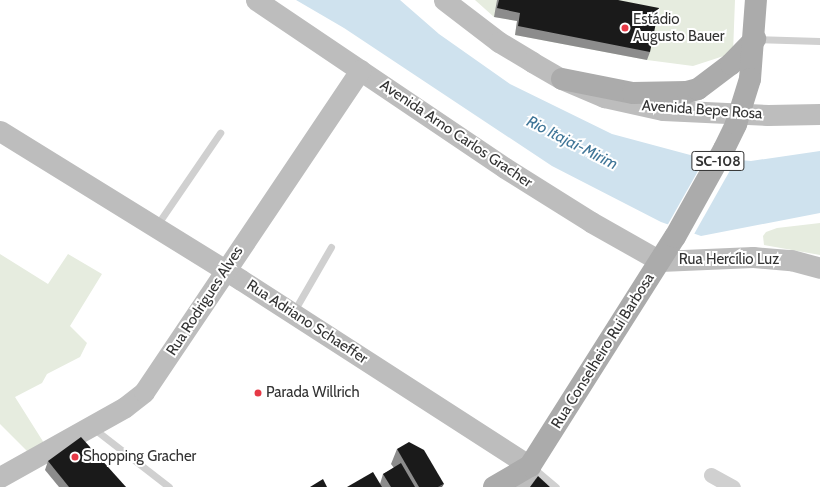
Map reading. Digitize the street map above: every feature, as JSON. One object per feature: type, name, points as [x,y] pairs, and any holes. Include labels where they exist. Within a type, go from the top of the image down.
[{"type":"main road","name":"Avenida Arno Carlos Gracher","points":[[256,0],[505,168],[592,222],[660,261]]},
{"type":"main road","name":"Avenida Bepe Rosa","points":[[444,0],[499,42],[562,79],[604,96],[663,110],[768,115],[820,114]]},
{"type":"main road","name":"SC-108","points":[[755,39],[756,0]]},
{"type":"main road","points":[[562,79],[633,93],[687,92],[698,89],[726,69],[755,39]]},
{"type":"main road","name":"Rua Conselheiro Rui Barbosa","points":[[530,466],[675,237],[724,150],[736,124],[750,79],[755,39]]},
{"type":"main road","name":"Rua Rodrigues Alves","points":[[0,477],[125,407],[147,387],[360,70]]},
{"type":"main road","name":"Rua Adriano Schaeffer","points":[[0,131],[226,270],[530,466]]},
{"type":"main road","name":"Rua Hercílio Luz","points":[[660,261],[753,257],[791,260],[820,268]]},
{"type":"main road","points":[[494,487],[530,466]]},
{"type":"main road","points":[[520,487],[530,466]]},
{"type":"street","points":[[711,475],[733,487]]},
{"type":"lane","points":[[755,39],[820,41]]},
{"type":"lane","points":[[156,227],[220,133]]},
{"type":"lane","points":[[293,313],[331,247]]},
{"type":"lane","points":[[91,427],[169,487]]},
{"type":"lane","points":[[530,466],[556,487]]},
{"type":"shaded area","name":"Estádio Augusto Bauer","points":[[475,0],[735,0],[733,53],[693,66],[647,60],[515,35],[517,21],[494,17]]},
{"type":"shaded area","points":[[820,223],[820,255],[764,245],[763,236],[766,232],[777,228]]},
{"type":"shaded area","points":[[0,254],[48,284],[68,254],[102,274],[70,326],[87,343],[80,357],[47,374],[42,383],[15,397],[44,443],[28,452],[0,424]]},
{"type":"water","name":"Rio Itajaí-Mirim","points":[[296,0],[400,0],[439,34],[510,84],[612,134],[694,156],[751,161],[820,151],[820,213],[701,236],[661,222],[552,166],[344,28]]},
{"type":"pier","points":[[707,155],[737,158],[693,236],[667,226]]},
{"type":"building","points":[[499,0],[618,0],[659,8],[650,52],[518,26],[520,13],[497,8]]},
{"type":"building","name":"Shopping Gracher","points":[[81,437],[126,487],[69,487],[48,461]]},
{"type":"building","points":[[409,442],[424,450],[444,484],[438,487],[419,487],[397,449]]},
{"type":"building","points":[[401,463],[415,487],[391,487],[383,474]]},
{"type":"building","points":[[373,472],[382,487],[347,487]]},
{"type":"building","points":[[538,476],[550,487],[530,487]]},
{"type":"building","points":[[323,479],[327,487],[310,487]]},
{"type":"place","name":"Estádio Augusto Bauer","points":[[625,28]]},
{"type":"place","name":"Parada Willrich","points":[[258,393]]},
{"type":"place","name":"Shopping Gracher","points":[[75,457]]}]
